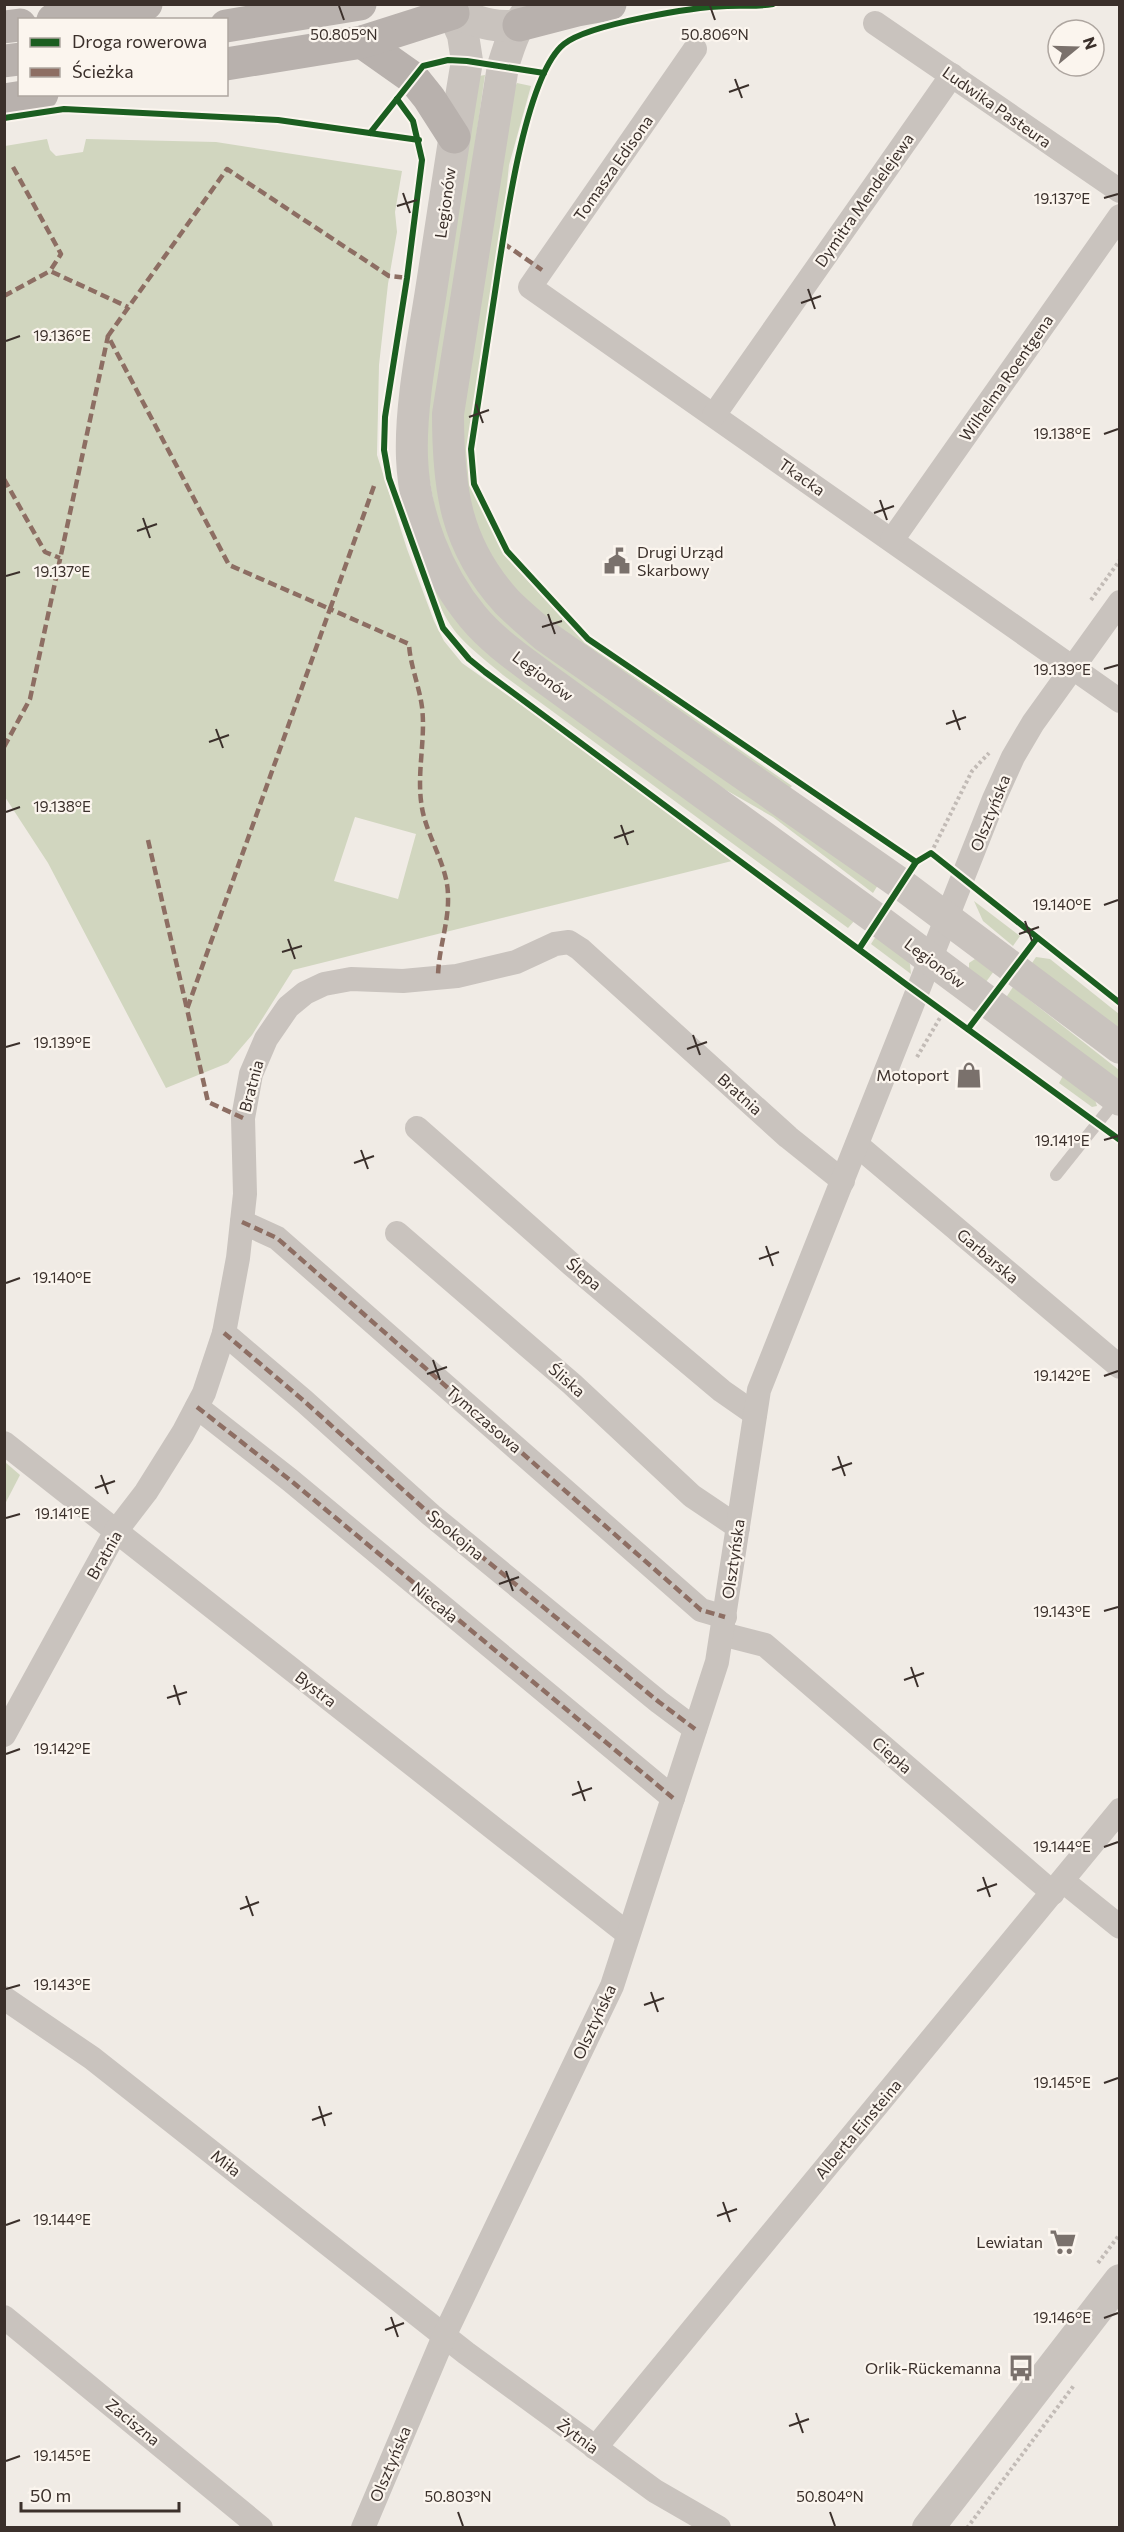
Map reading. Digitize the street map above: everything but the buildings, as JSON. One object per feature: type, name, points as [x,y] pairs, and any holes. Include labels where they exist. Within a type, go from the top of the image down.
[{"type":"main road","points":[[66,18],[146,4]]},
{"type":"main road","points":[[228,26],[360,4]]},
{"type":"main road","points":[[527,15],[610,4]]},
{"type":"main road","points":[[228,64],[362,42],[451,9]]},
{"type":"main road","points":[[362,42],[412,78],[454,137]]},
{"type":"main road","points":[[4,100],[29,96]]},
{"type":"street","points":[[451,9],[487,25],[502,28],[527,15]]},
{"type":"street","name":"Legionów","points":[[451,9],[463,35],[467,61],[421,357],[412,457],[414,481],[423,521],[442,569],[458,597],[474,618],[516,656],[1118,1100]]},
{"type":"street","name":"Legionów","points":[[527,15],[511,38],[503,66],[448,414],[448,461],[453,498],[465,538],[481,568],[508,602],[545,636],[948,918],[1119,1048]]},
{"type":"street","name":"Ludwika Pasteura","points":[[875,23],[1119,192]]},
{"type":"street","name":"Tomasza Edisona","points":[[530,287],[695,49]]},
{"type":"street","name":"Dymitra Mendelejewa","points":[[714,415],[952,75]]},
{"type":"street","name":"Wilhelma Roentgena","points":[[892,540],[1119,216]]},
{"type":"street","name":"Tkacka","points":[[530,287],[1119,701]]},
{"type":"street","name":"Olsztyńska","points":[[363,2528],[444,2334],[612,1986],[717,1662],[759,1390],[994,799],[1013,757],[1033,723],[1119,602]]},
{"type":"street","name":"Bratnia","points":[[4,1735],[116,1531],[147,1492],[204,1393],[224,1333],[238,1258],[245,1194],[243,1118],[251,1074],[266,1039],[288,1007],[305,993],[324,984],[351,979],[403,981],[457,976],[516,962],[555,944],[569,942],[580,949],[788,1137],[843,1181]]},
{"type":"street","name":"Ślepa","points":[[417,1128],[624,1308],[722,1390],[755,1414]]},
{"type":"street","name":"Garbarska","points":[[857,1145],[1119,1367]]},
{"type":"street","name":"Tymczasowa","points":[[242,1221],[277,1238],[701,1610],[724,1625]]},
{"type":"street","name":"Śliska","points":[[397,1233],[572,1384],[692,1496],[738,1527]]},
{"type":"street","name":"Spokojna","points":[[224,1333],[431,1515],[695,1729]]},
{"type":"street","name":"Niecała","points":[[197,1407],[290,1480],[673,1798]]},
{"type":"street","name":"Bystra","points":[[4,1443],[628,1934]]},
{"type":"street","name":"Ciepła","points":[[724,1625],[765,1645],[1058,1887],[1119,1927]]},
{"type":"street","name":"Alberta Einsteina","points":[[595,2448],[1119,1810]]},
{"type":"street","name":"Miła","points":[[4,1998],[92,2058],[444,2334]]},
{"type":"street","points":[[928,2528],[1119,2280]]},
{"type":"street","name":"Zaciszna","points":[[4,2317],[261,2528]]},
{"type":"street","name":"Żytnia","points":[[444,2334],[466,2353],[655,2491],[719,2528]]},
{"type":"lane","points":[[1056,1175],[1118,1100]]},
{"type":"path","points":[[967,2528],[1080,2378]]},
{"type":"green space","points":[[485,75],[457,270],[462,556],[881,880],[873,893],[773,817],[705,778],[546,664],[485,610],[450,559],[438,526],[425,456],[426,418],[479,76]]},
{"type":"green space","points":[[517,83],[531,86],[509,165],[468,441],[468,462],[472,484],[498,541],[510,560],[585,642],[792,786],[788,790],[540,619],[480,545],[457,438],[510,97]]},
{"type":"green space","points":[[47,139],[50,150],[56,156],[83,152],[86,139],[216,142],[402,171],[395,212],[397,232],[388,284],[379,365],[377,455],[407,549],[434,621],[444,641],[462,663],[551,726],[732,861],[293,970],[252,1035],[228,1063],[166,1088],[48,863],[5,797],[5,146]],"holes":[[[355,817],[416,834],[398,899],[334,881]]]},
{"type":"green space","points":[[422,561],[855,920],[848,928],[503,675],[453,629],[438,601]]},
{"type":"green space","points":[[974,901],[1020,936],[1013,946],[983,921]]},
{"type":"green space","points":[[876,936],[906,959],[910,964],[911,974],[871,944]]},
{"type":"green space","points":[[1036,957],[1050,959],[1119,1014],[1119,1031],[1032,963]]},
{"type":"green space","points":[[975,959],[994,971],[983,986],[969,971],[969,963]]},
{"type":"green space","points":[[1013,987],[1119,1070],[1119,1087],[1003,1002]]},
{"type":"green space","points":[[1064,1074],[1094,1097],[1097,1106],[1092,1107],[1059,1083]]},
{"type":"green space","points":[[5,1462],[20,1475],[5,1504]]},
{"type":"marked path","points":[[13,167],[61,254],[50,271],[128,307]]},
{"type":"marked path","points":[[374,486],[330,609],[229,565],[108,336],[227,169],[389,276],[407,278]]},
{"type":"marked path","points":[[503,243],[542,270]]},
{"type":"marked path","points":[[4,296],[50,271]]},
{"type":"marked path","points":[[4,747],[30,699],[108,336]]},
{"type":"marked path","points":[[4,479],[45,552],[60,558]]},
{"type":"marked path","points":[[243,1118],[208,1102],[187,1009],[330,609],[409,644],[423,719],[420,783],[422,808],[445,874],[448,896],[438,978]]},
{"type":"marked path","points":[[148,840],[187,1009]]},
{"type":"marked path","points":[[242,1222],[277,1238],[701,1610],[725,1617]]},
{"type":"marked path","points":[[224,1333],[431,1515],[695,1729]]},
{"type":"marked path","points":[[197,1407],[290,1480],[673,1798]]},
{"type":"cycle path","points":[[773,4],[691,10],[618,23],[595,30],[564,44],[549,63],[536,91],[525,127],[508,207],[471,449],[474,484],[507,551],[588,639],[916,862],[931,853],[1120,1003]]},
{"type":"cycle path","points":[[370,133],[423,66],[448,60],[467,61],[544,73]]},
{"type":"cycle path","points":[[397,99],[413,121],[422,160],[407,278],[385,417],[384,450],[389,478],[443,628],[469,659],[485,672],[1120,1140]]},
{"type":"cycle path","points":[[4,118],[64,109],[278,120],[419,140]]},
{"type":"cycle path","points":[[859,949],[916,862]]},
{"type":"cycle path","points":[[968,1029],[1037,938]]},
{"type":"place","name":"Drugi Urząd Skarbowy","points":[[617,561]]},
{"type":"place","name":"Motoport","points":[[969,1075]]},
{"type":"place","name":"Lewiatan","points":[[1063,2242]]},
{"type":"place","name":"Orlik-Rückemanna","points":[[1021,2368]]}]
